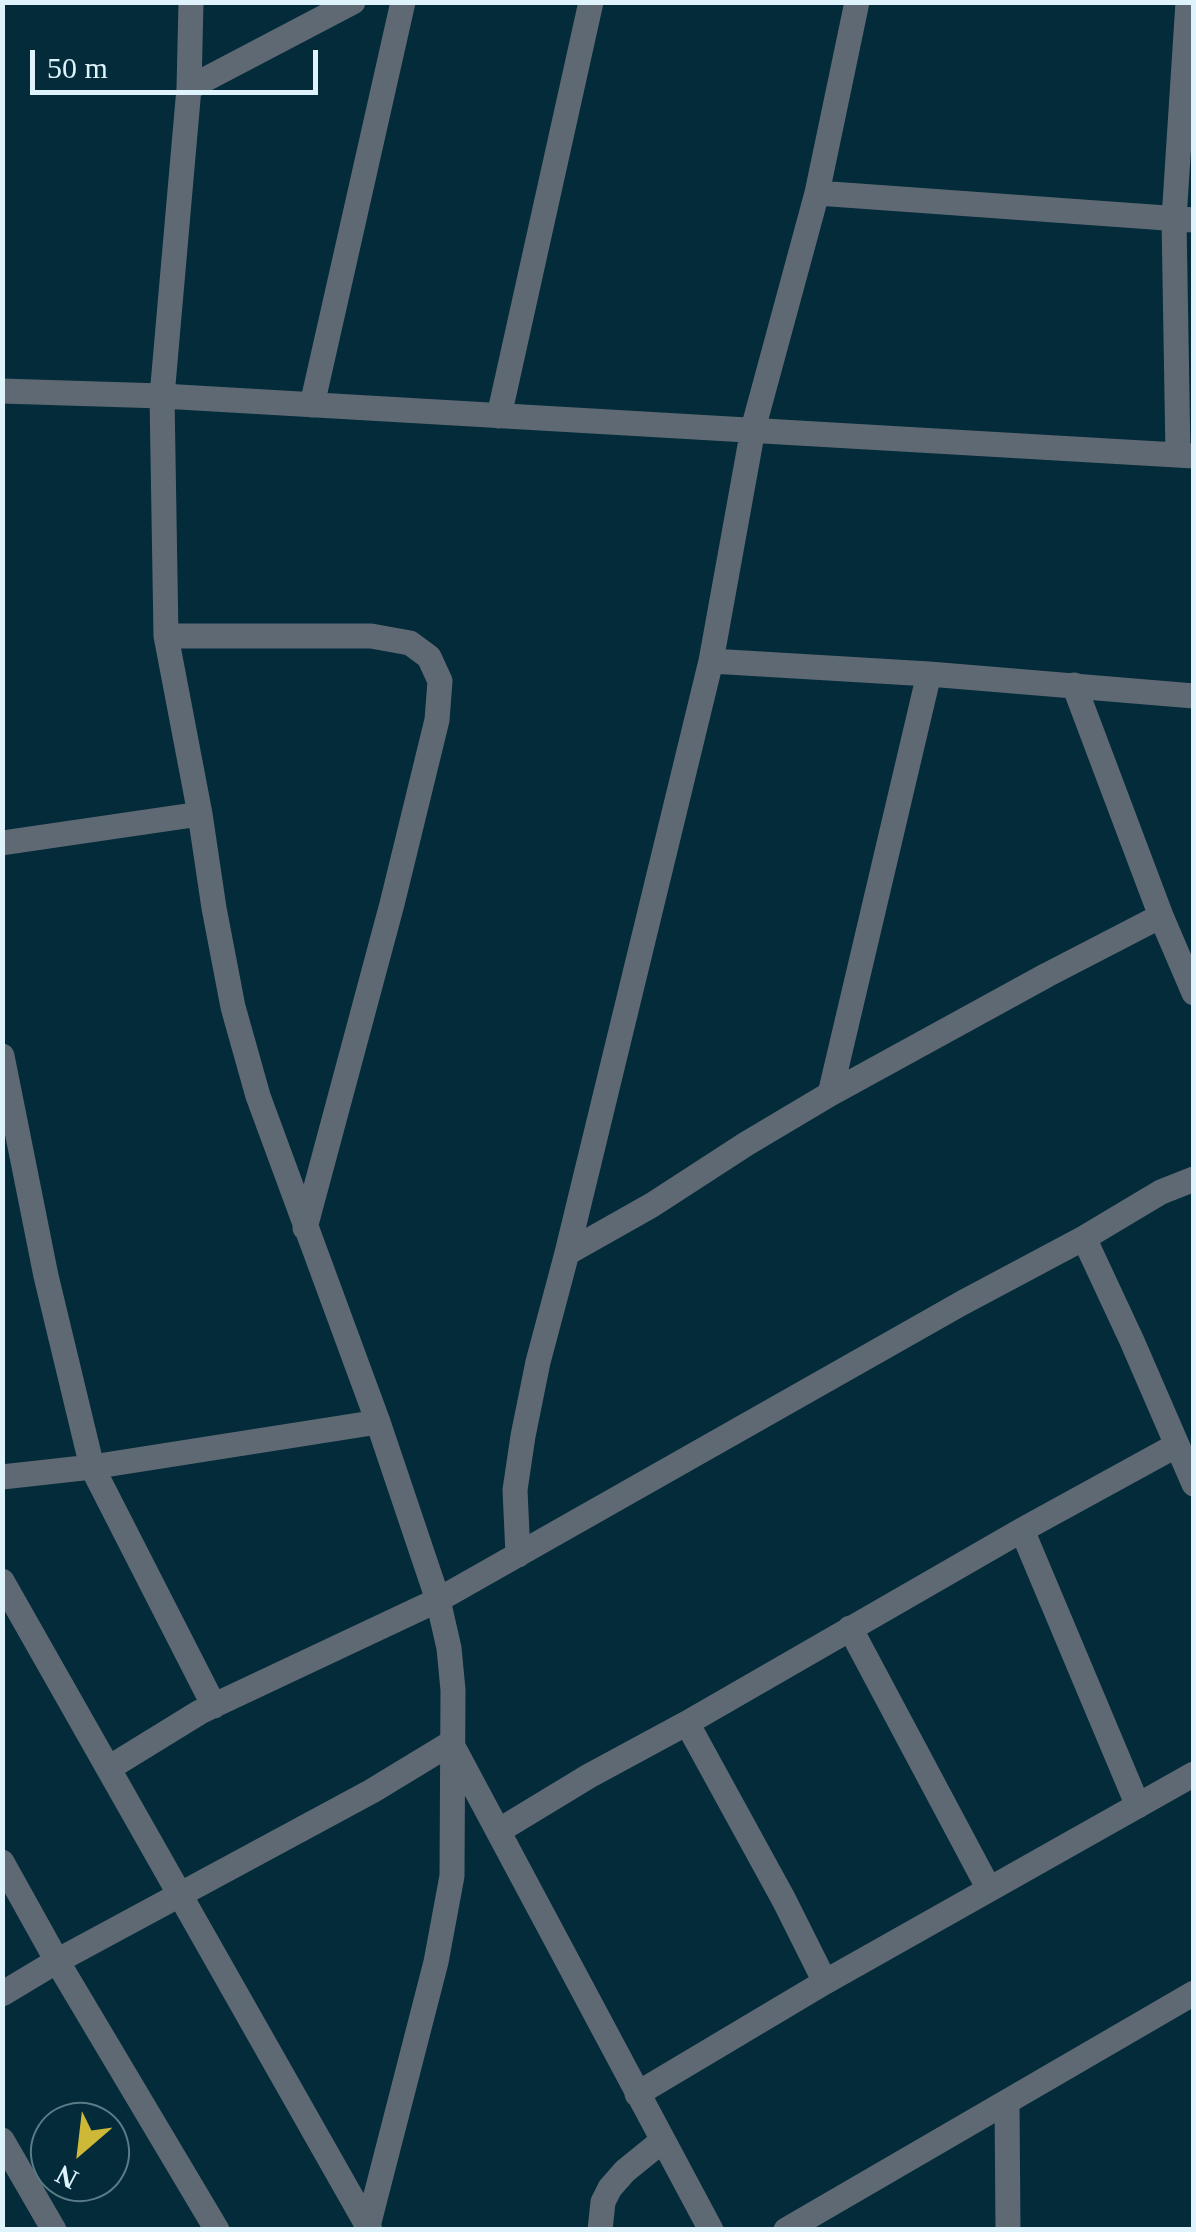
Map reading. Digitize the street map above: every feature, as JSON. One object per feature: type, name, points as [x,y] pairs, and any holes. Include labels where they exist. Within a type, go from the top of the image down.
[{"type":"street","points":[[190,2],[188,88],[162,396],[166,636],[233,1007],[258,1096],[378,1422],[438,1600],[453,1690],[452,1876],[436,1962],[368,2228]]},
{"type":"street","points":[[188,88],[353,2]]},
{"type":"street","points":[[312,405],[403,2]]},
{"type":"street","points":[[499,416],[590,2]]},
{"type":"street","points":[[518,1555],[515,1490],[538,1362],[711,661],[753,429],[817,193],[857,2]]},
{"type":"street","points":[[2,391],[162,396],[1186,456],[1184,220],[1189,14]]},
{"type":"street","points":[[817,193],[1184,220]]},
{"type":"street","points":[[166,636],[372,636],[410,643],[429,657],[440,681],[437,720],[392,904],[305,1228]]},
{"type":"street","points":[[711,661],[1194,696]]},
{"type":"street","points":[[830,1094],[929,674]]},
{"type":"street","points":[[1074,685],[1194,993]]},
{"type":"street","points":[[2,843],[200,814]]},
{"type":"street","points":[[567,1253],[830,1094],[1161,916]]},
{"type":"street","points":[[2,1056],[46,1276],[92,1468],[214,1706]]},
{"type":"street","points":[[109,1768],[214,1706],[438,1600],[1161,1192],[1194,1179]]},
{"type":"street","points":[[1084,1238],[1194,1484]]},
{"type":"street","points":[[2,1477],[92,1468],[378,1422]]},
{"type":"street","points":[[500,1830],[1177,1445]]},
{"type":"street","points":[[1022,1530],[1138,1806]]},
{"type":"street","points":[[2,1581],[368,2228]]},
{"type":"street","points":[[850,1628],[989,1889]]},
{"type":"street","points":[[687,1722],[825,1982]]},
{"type":"street","points":[[451,1743],[710,2230]]},
{"type":"street","points":[[2,1994],[57,1960],[372,1791],[451,1743]]},
{"type":"street","points":[[637,2094],[825,1982],[1194,1774]]},
{"type":"street","points":[[2,1862],[217,2230]]},
{"type":"street","points":[[786,2230],[1194,1993]]},
{"type":"street","points":[[1007,2102],[1008,2230]]},
{"type":"street","points":[[2,2140],[54,2230]]},
{"type":"street","points":[[600,2230],[603,2202],[610,2188],[662,2140]]}]
